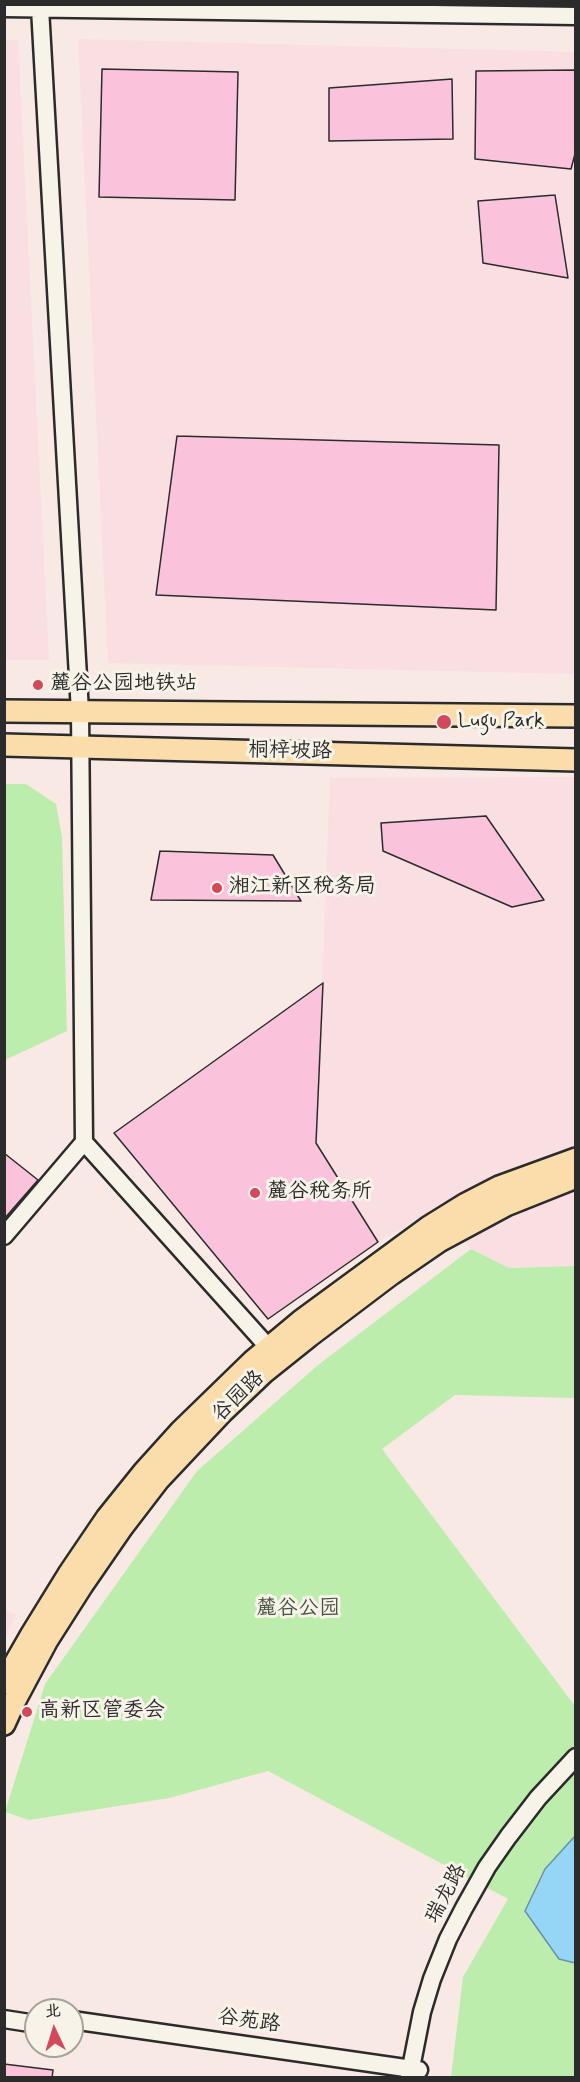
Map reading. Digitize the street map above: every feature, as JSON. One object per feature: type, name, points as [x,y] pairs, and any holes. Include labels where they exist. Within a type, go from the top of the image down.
[{"type":"main road","name":"桐梓坡路","points":[[4,711],[576,716]]},
{"type":"main road","name":"桐梓坡路","points":[[4,745],[576,760]]},
{"type":"main road","name":"谷园路","points":[[4,1683],[50,1604],[107,1518],[144,1472],[219,1392],[310,1314],[429,1227],[466,1204],[499,1188],[576,1159]]},
{"type":"main road","name":"谷园路","points":[[4,1724],[47,1640],[122,1527],[158,1480],[221,1413],[264,1372],[309,1336],[439,1241],[506,1205],[576,1177]]},
{"type":"street","points":[[4,8],[576,16]]},
{"type":"street","points":[[40,8],[80,712],[84,1142],[268,1348]]},
{"type":"street","points":[[4,1236],[84,1142]]},
{"type":"street","name":"瑞龙路","points":[[413,2074],[422,2012],[448,1939],[486,1867],[538,1798],[576,1757]]},
{"type":"street","name":"瑞龙路","points":[[413,2074],[441,1982],[457,1943],[480,1898],[515,1841],[546,1802],[576,1770]]},
{"type":"street","points":[[4,2009],[24,2012]]},
{"type":"street","points":[[4,2019],[24,2022]]},
{"type":"street","name":"谷苑路","points":[[84,2022],[413,2074]]},
{"type":"street","name":"谷苑路","points":[[84,2032],[413,2074]]},
{"type":"shaded area","points":[[78,39],[575,52],[575,674],[108,663]]},
{"type":"shaded area","points":[[5,40],[18,40],[49,660],[5,660]]},
{"type":"shaded area","points":[[575,777],[575,1266],[509,1268],[471,1249],[441,1207],[378,1242],[316,1143],[330,778]]},
{"type":"shaded area","points":[[5,1609],[16,1615],[5,1639]]},
{"type":"green space","points":[[5,784],[26,784],[56,804],[62,837],[67,1031],[5,1060]]},
{"type":"green space","name":"麓谷公园","points":[[471,1249],[509,1268],[575,1266],[575,1398],[455,1395],[382,1449],[575,1706],[575,2077],[451,2077],[463,1977],[508,1899],[268,1771],[169,1798],[29,1820],[5,1812],[45,1684],[197,1471],[318,1365]]},
{"type":"water","points":[[575,1836],[575,1963],[559,1959],[525,1911],[545,1869]]},
{"type":"building","points":[[102,69],[238,72],[235,200],[99,197]]},
{"type":"building","points":[[576,70],[576,150],[571,169],[475,159],[476,71]]},
{"type":"building","points":[[452,79],[453,139],[329,141],[329,88]]},
{"type":"building","points":[[555,195],[568,278],[483,263],[478,201]]},
{"type":"building","points":[[177,436],[499,445],[496,610],[156,595]]},
{"type":"building","points":[[486,816],[544,900],[512,907],[383,851],[381,823]]},
{"type":"building","points":[[160,851],[273,855],[301,901],[151,900]]},
{"type":"building","name":"麓谷税务所","points":[[323,983],[316,1143],[378,1242],[268,1319],[114,1133]]},
{"type":"building","points":[[4,1153],[38,1180],[4,1219]]},
{"type":"building","points":[[4,2064],[53,2070],[52,2078],[4,2078]]},
{"type":"place","name":"麓谷公园地铁站","points":[[38,685]]},
{"type":"place","name":"Lugu Park","points":[[444,722]]},
{"type":"place","name":"湘江新区税务局","points":[[217,888]]},
{"type":"place","name":"麓谷税务所","points":[[255,1193]]},
{"type":"place","name":"高新区管委会","points":[[27,1712]]}]
